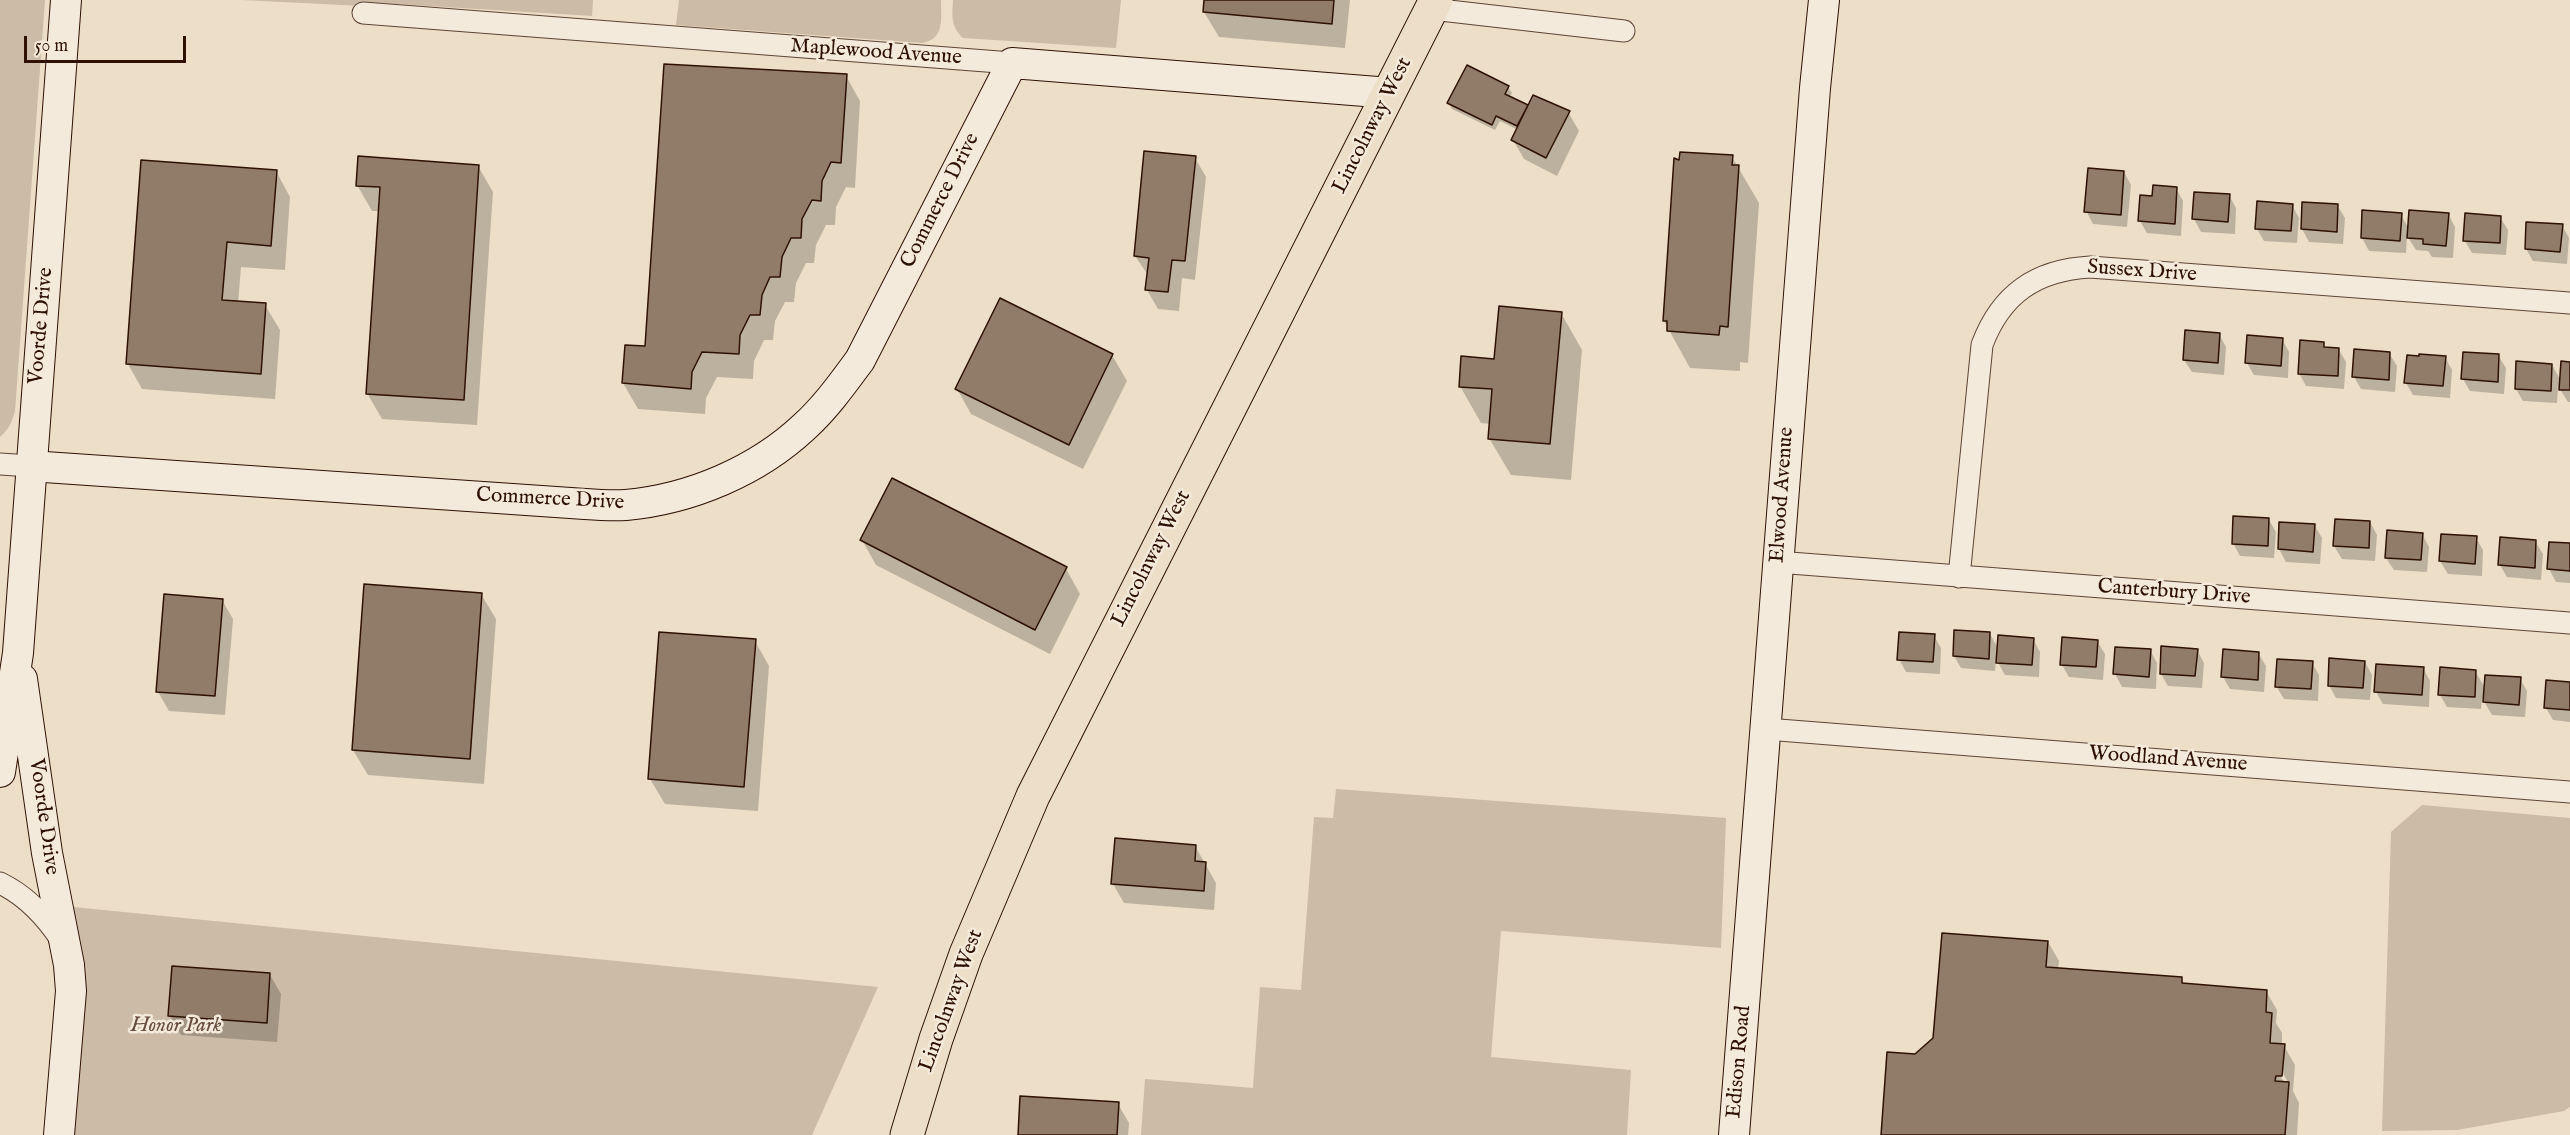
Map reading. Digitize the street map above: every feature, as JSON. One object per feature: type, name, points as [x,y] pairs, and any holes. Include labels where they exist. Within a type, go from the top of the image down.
[{"type":"main road","name":"Lincolnway West","points":[[907,1135],[936,1039],[966,954],[1033,796],[1434,4]]},
{"type":"street","name":"Voorde Drive","points":[[0,772],[18,653],[66,0]]},
{"type":"street","name":"Elwood Avenue","points":[[1746,990],[1777,562],[1824,0]]},
{"type":"street","points":[[1434,4],[1624,31]]},
{"type":"street","name":"Maplewood Avenue","points":[[363,13],[1390,93]]},
{"type":"street","name":"Commerce Drive","points":[[0,464],[585,504],[626,505],[671,497],[708,486],[743,471],[775,451],[804,427],[830,400],[860,360],[1012,63]]},
{"type":"street","name":"Sussex Drive","points":[[1959,577],[1982,345],[1995,316],[2008,299],[2028,284],[2050,274],[2090,267],[2570,303]]},
{"type":"street","name":"Canterbury Drive","points":[[1777,562],[2570,623]]},
{"type":"street","name":"Voorde Drive","points":[[18,653],[47,853],[69,965],[71,991],[59,1135]]},
{"type":"street","name":"Woodland Avenue","points":[[1766,729],[2570,792]]},
{"type":"street","points":[[0,883],[27,901],[49,921],[64,946]]},
{"type":"street","name":"Edison Road","points":[[1734,1135],[1746,990]]},
{"type":"green space","points":[[0,0],[45,0],[15,411],[10,425],[0,437]]},
{"type":"green space","points":[[241,0],[593,0],[592,16],[363,2],[363,6]]},
{"type":"green space","points":[[679,0],[941,0],[941,21],[935,37],[922,43],[676,25]]},
{"type":"green space","points":[[953,0],[1121,0],[1116,48],[963,38],[954,25]]},
{"type":"green space","points":[[1336,789],[1726,818],[1721,948],[1501,931],[1491,1057],[1631,1070],[1627,1135],[1141,1135],[1145,1079],[1253,1088],[1260,987],[1301,990],[1314,817],[1333,818]]},
{"type":"green space","points":[[2422,805],[2570,818],[2570,1107],[2564,1111],[2457,1130],[2382,1131],[2391,832]]},
{"type":"green space","name":"Honor Park","points":[[73,907],[878,987],[812,1135],[56,1135]]},
{"type":"building","points":[[1204,0],[1334,0],[1332,24],[1203,12]]},
{"type":"building","points":[[664,64],[847,74],[841,163],[831,162],[822,181],[821,201],[812,200],[802,219],[801,238],[791,238],[782,257],[780,277],[770,277],[762,295],[760,315],[750,315],[740,335],[739,354],[702,352],[692,372],[691,389],[622,383],[625,345],[645,346]]},
{"type":"building","points":[[1467,65],[1509,86],[1505,94],[1528,105],[1517,126],[1496,116],[1492,125],[1447,103]]},
{"type":"building","points":[[1533,95],[1570,111],[1546,158],[1511,140]]},
{"type":"building","points":[[1144,151],[1196,156],[1185,261],[1172,260],[1168,292],[1145,290],[1149,258],[1134,256]]},
{"type":"building","points":[[1680,152],[1733,155],[1732,165],[1739,165],[1728,327],[1720,326],[1719,335],[1667,331],[1667,321],[1663,321],[1674,158],[1679,160]]},
{"type":"building","points":[[358,156],[479,165],[464,400],[366,394],[380,187],[356,186]]},
{"type":"building","points":[[141,160],[277,170],[271,246],[227,242],[222,300],[266,303],[261,374],[126,364]]},
{"type":"building","points":[[2088,168],[2124,171],[2121,215],[2084,212]]},
{"type":"building","points":[[2153,185],[2177,187],[2175,224],[2138,221],[2140,195],[2152,196]]},
{"type":"building","points":[[2194,192],[2230,194],[2228,222],[2192,219]]},
{"type":"building","points":[[2257,201],[2293,204],[2291,231],[2255,229]]},
{"type":"building","points":[[2302,202],[2338,204],[2337,232],[2301,229]]},
{"type":"building","points":[[2362,210],[2402,213],[2400,241],[2361,238]]},
{"type":"building","points":[[2409,210],[2449,213],[2446,246],[2423,244],[2423,239],[2407,238]]},
{"type":"building","points":[[2465,213],[2501,216],[2500,243],[2463,241]]},
{"type":"building","points":[[2526,222],[2563,224],[2560,252],[2525,249]]},
{"type":"building","points":[[1000,298],[1113,354],[1069,445],[955,389]]},
{"type":"building","points":[[1499,306],[1562,312],[1550,444],[1488,439],[1492,389],[1459,387],[1461,356],[1494,359]]},
{"type":"building","points":[[2185,330],[2220,333],[2218,363],[2183,360]]},
{"type":"building","points":[[2247,335],[2283,338],[2281,366],[2245,363]]},
{"type":"building","points":[[2300,340],[2324,342],[2324,347],[2339,348],[2338,376],[2298,374]]},
{"type":"building","points":[[2354,349],[2390,352],[2389,380],[2352,377]]},
{"type":"building","points":[[2463,352],[2499,354],[2498,382],[2461,379]]},
{"type":"building","points":[[2419,354],[2446,356],[2443,386],[2404,383],[2407,355],[2419,356]]},
{"type":"building","points":[[2516,361],[2552,364],[2551,391],[2515,389]]},
{"type":"building","points":[[2561,361],[2570,362],[2570,390],[2559,390]]},
{"type":"building","points":[[892,478],[1067,567],[1035,630],[860,540]]},
{"type":"building","points":[[2233,516],[2269,518],[2268,546],[2232,544]]},
{"type":"building","points":[[2335,519],[2370,521],[2369,548],[2333,546]]},
{"type":"building","points":[[2279,522],[2315,524],[2313,552],[2278,549]]},
{"type":"building","points":[[2387,530],[2423,533],[2421,560],[2385,558]]},
{"type":"building","points":[[2441,534],[2477,536],[2475,564],[2439,561]]},
{"type":"building","points":[[2500,537],[2536,540],[2535,568],[2498,565]]},
{"type":"building","points":[[2549,542],[2570,543],[2570,571],[2547,569]]},
{"type":"building","points":[[364,584],[482,593],[470,759],[352,750]]},
{"type":"building","points":[[164,594],[223,599],[215,696],[156,692]]},
{"type":"building","points":[[1954,630],[1990,632],[1989,659],[1953,656]]},
{"type":"building","points":[[659,632],[756,639],[744,787],[648,779]]},
{"type":"building","points":[[1899,632],[1935,634],[1933,662],[1897,660]]},
{"type":"building","points":[[1998,635],[2034,638],[2032,665],[1996,663]]},
{"type":"building","points":[[2062,637],[2098,640],[2096,667],[2060,665]]},
{"type":"building","points":[[2161,646],[2198,649],[2195,676],[2160,674]]},
{"type":"building","points":[[2115,647],[2151,649],[2149,677],[2113,674]]},
{"type":"building","points":[[2223,649],[2259,652],[2258,680],[2221,677]]},
{"type":"building","points":[[2329,658],[2365,661],[2363,688],[2328,686]]},
{"type":"building","points":[[2277,659],[2313,661],[2311,689],[2275,687]]},
{"type":"building","points":[[2376,664],[2424,667],[2422,695],[2374,692]]},
{"type":"building","points":[[2440,667],[2476,670],[2475,697],[2438,695]]},
{"type":"building","points":[[2485,675],[2521,677],[2519,705],[2483,702]]},
{"type":"building","points":[[2546,680],[2570,682],[2570,710],[2544,708]]},
{"type":"building","points":[[1115,838],[1196,845],[1195,861],[1206,862],[1204,891],[1111,884]]},
{"type":"building","points":[[1942,933],[2048,941],[2046,967],[2182,977],[2182,983],[2267,990],[2266,1012],[2272,1013],[2270,1043],[2285,1044],[2282,1076],[2276,1076],[2275,1081],[2289,1082],[2285,1135],[1881,1135],[1887,1052],[1915,1054],[1933,1038]]},
{"type":"building","points":[[172,966],[270,973],[267,1023],[168,1016]]},
{"type":"building","points":[[1020,1096],[1119,1102],[1117,1135],[1018,1135]]}]
